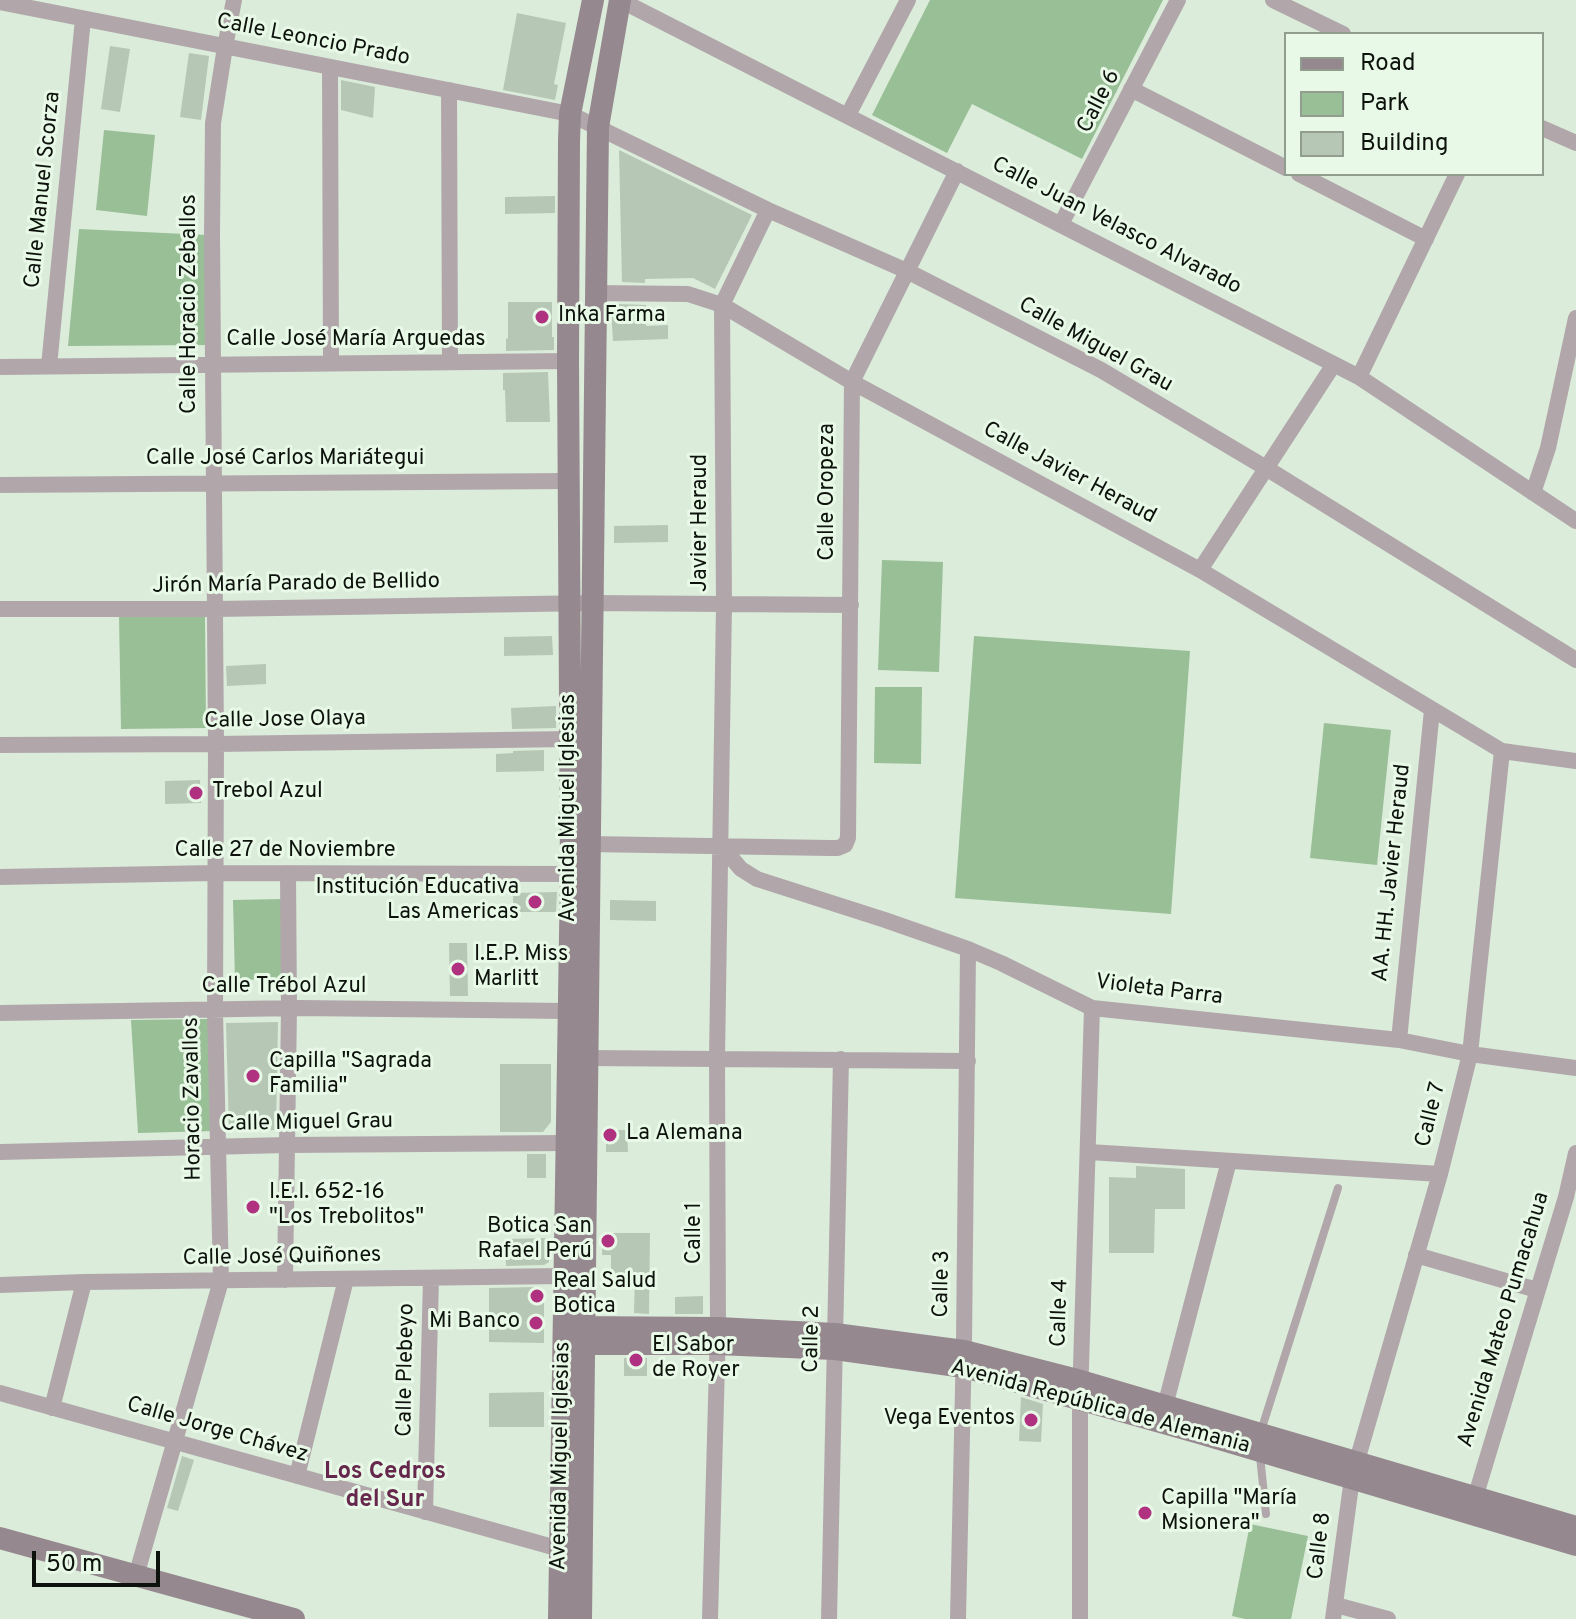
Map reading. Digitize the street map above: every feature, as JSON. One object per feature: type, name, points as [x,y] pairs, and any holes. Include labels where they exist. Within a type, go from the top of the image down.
[{"type":"main road","name":"Avenida Miguel Iglesias","points":[[581,1619],[573,1335],[564,1276],[571,874],[568,361],[570,114],[593,0]]},
{"type":"main road","name":"Avenida Miguel Iglesias","points":[[559,1619],[560,1549],[588,1058],[598,127],[620,0]]},
{"type":"main road","name":"Avenida República de Alemania","points":[[573,1335],[717,1336],[835,1342],[964,1359],[1354,1471],[1576,1545]]},
{"type":"main road","name":"Avenida República de Alemania","points":[[1080,1390],[1165,1406],[1259,1443]]},
{"type":"main road","name":"Avenida República de Alemania","points":[[1354,1471],[1475,1498],[1576,1527]]},
{"type":"main road","points":[[0,1538],[294,1619]]},
{"type":"street","name":"Calle Horacio Zeballos","points":[[215,609],[213,123],[234,0]]},
{"type":"street","name":"Calle Juan Velasco Alvarado","points":[[620,0],[1359,377],[1576,521]]},
{"type":"street","points":[[848,115],[908,0]]},
{"type":"street","name":"Calle 6","points":[[1061,224],[1178,0]]},
{"type":"street","points":[[1273,0],[1339,32]]},
{"type":"street","name":"Calle Leoncio Prado","points":[[0,2],[570,114]]},
{"type":"street","name":"Calle Manuel Scorza","points":[[49,366],[83,19]]},
{"type":"street","points":[[330,67],[331,363]]},
{"type":"street","points":[[1131,89],[1284,167]]},
{"type":"street","points":[[449,90],[450,362]]},
{"type":"street","name":"Calle Miguel Grau","points":[[570,114],[768,210],[907,271],[1101,370],[1576,660]]},
{"type":"street","points":[[1544,129],[1576,143]]},
{"type":"street","name":"Calle Oropeza","points":[[722,847],[838,848],[845,845],[848,838],[852,382],[957,171]]},
{"type":"street","points":[[1303,176],[1426,239]]},
{"type":"street","points":[[1359,377],[1456,176]]},
{"type":"street","name":"Javier Heraud","points":[[722,847],[722,305],[768,210]]},
{"type":"street","name":"Calle Javier Heraud","points":[[596,293],[688,294],[722,305],[852,382],[1200,570],[1502,751]]},
{"type":"street","points":[[1533,493],[1548,448],[1576,318]]},
{"type":"street","name":"Calle José María Arguedas","points":[[0,367],[568,361]]},
{"type":"street","points":[[1200,570],[1334,364]]},
{"type":"street","name":"Calle José Carlos Mariátegui","points":[[0,485],[569,481]]},
{"type":"street","name":"Jirón María Parado de Bellido","points":[[0,609],[570,603],[851,605]]},
{"type":"street","name":"Horacio Zavallos","points":[[136,1576],[221,1281],[215,1010],[215,609]]},
{"type":"street","name":"AA. HH. Javier Heraud","points":[[1399,1040],[1432,710]]},
{"type":"street","name":"Calle Jose Olaya","points":[[0,745],[571,739]]},
{"type":"street","points":[[1502,751],[1576,761]]},
{"type":"street","name":"Calle 7","points":[[1354,1471],[1440,1174],[1470,1054],[1502,751]]},
{"type":"street","points":[[589,844],[722,847]]},
{"type":"street","name":"Violeta Parra","points":[[722,847],[741,869],[757,879],[968,949],[1092,1008],[1399,1040],[1470,1054],[1576,1068]]},
{"type":"street","name":"Calle 1","points":[[710,1619],[717,1336],[717,1058],[722,847]]},
{"type":"street","name":"Calle 27 de Noviembre","points":[[0,877],[215,873],[571,874]]},
{"type":"street","points":[[285,1280],[288,873]]},
{"type":"street","name":"Calle 3","points":[[958,1619],[968,949]]},
{"type":"street","name":"Calle 4","points":[[1080,1619],[1080,1390],[1092,1008]]},
{"type":"street","name":"Calle Trébol Azul","points":[[0,1013],[289,1009],[568,1011]]},
{"type":"street","points":[[588,1058],[968,1061]]},
{"type":"street","name":"Calle 2","points":[[829,1619],[841,1059]]},
{"type":"street","name":"Calle Miguel Grau","points":[[0,1152],[287,1145],[566,1143]]},
{"type":"street","points":[[1089,1152],[1440,1174]]},
{"type":"street","name":"Avenida Mateo Pumacahua","points":[[1475,1498],[1537,1290],[1571,1198],[1576,1153]]},
{"type":"street","points":[[1165,1406],[1229,1161]]},
{"type":"street","points":[[1416,1255],[1537,1290]]},
{"type":"street","name":"Calle José Quiñones","points":[[0,1285],[564,1276]]},
{"type":"street","name":"Calle Plebeyo","points":[[425,1512],[431,1278]]},
{"type":"street","points":[[297,1476],[346,1279]]},
{"type":"street","points":[[52,1408],[84,1282]]},
{"type":"street","name":"Calle Jorge Chávez","points":[[0,1393],[560,1549]]},
{"type":"street","name":"Calle 8","points":[[1334,1612],[1354,1471]]},
{"type":"street","points":[[1334,1612],[1388,1619]]},
{"type":"lane","points":[[1266,1514],[1259,1443],[1338,1188]]},
{"type":"green space","points":[[930,0],[1163,0],[1082,159],[972,104],[947,153],[872,115]]},
{"type":"green space","points":[[104,130],[155,135],[147,216],[96,210]]},
{"type":"green space","points":[[79,229],[207,235],[207,345],[68,346]]},
{"type":"green space","points":[[882,560],[943,562],[939,672],[878,670]]},
{"type":"green space","points":[[205,615],[206,728],[121,729],[119,616]]},
{"type":"green space","points":[[974,636],[1190,651],[1171,914],[955,898]]},
{"type":"green space","points":[[875,687],[922,687],[921,764],[874,763]]},
{"type":"green space","points":[[1324,723],[1391,730],[1377,865],[1310,858]]},
{"type":"green space","points":[[282,899],[284,979],[235,980],[233,900]]},
{"type":"green space","points":[[208,1019],[213,1131],[138,1133],[131,1020]]},
{"type":"green space","points":[[1250,1524],[1308,1536],[1291,1619],[1232,1616]]},
{"type":"building","points":[[517,13],[566,23],[554,84],[558,85],[555,100],[503,90]]},
{"type":"building","points":[[110,46],[130,49],[120,112],[101,109]]},
{"type":"building","points":[[189,53],[209,56],[201,120],[180,117]]},
{"type":"building","points":[[341,80],[375,87],[373,118],[341,110]]},
{"type":"building","points":[[619,150],[752,215],[715,289],[693,278],[622,282]]},
{"type":"building","points":[[555,196],[555,213],[505,214],[505,197]]},
{"type":"building","points":[[508,302],[552,302],[554,350],[506,351]]},
{"type":"building","points":[[616,304],[646,305],[646,326],[668,325],[668,339],[613,341],[611,309]]},
{"type":"building","points":[[548,372],[550,422],[506,422],[503,373]]},
{"type":"building","points":[[668,525],[668,542],[614,543],[614,526]]},
{"type":"building","points":[[552,636],[553,655],[504,656],[504,637]]},
{"type":"building","points":[[266,664],[266,684],[227,686],[226,666]]},
{"type":"building","points":[[556,706],[556,728],[512,729],[511,708]]},
{"type":"building","points":[[544,750],[544,771],[496,772],[496,754]]},
{"type":"building","points":[[200,780],[201,803],[165,804],[165,781]]},
{"type":"building","name":"Institución Educativa Las Americas","points":[[557,892],[556,912],[513,912],[513,893]]},
{"type":"building","points":[[610,900],[656,901],[656,921],[610,920]]},
{"type":"building","name":"I.E.P. Miss Marlitt","points":[[449,943],[467,943],[468,996],[450,996]]},
{"type":"building","name":"Capilla \"Sagrada Familia\"","points":[[278,1022],[276,1130],[229,1131],[226,1023]]},
{"type":"building","points":[[500,1064],[551,1064],[551,1122],[543,1132],[500,1132]]},
{"type":"building","points":[[606,1130],[627,1130],[628,1152],[606,1152]]},
{"type":"building","points":[[527,1154],[546,1154],[546,1178],[527,1178]]},
{"type":"building","points":[[1136,1166],[1185,1169],[1185,1209],[1155,1209],[1154,1253],[1109,1253],[1109,1177],[1136,1178]]},
{"type":"building","points":[[603,1233],[650,1233],[649,1314],[634,1313],[635,1273],[611,1274],[611,1255],[602,1255]]},
{"type":"building","points":[[549,1238],[549,1262],[544,1265],[506,1266],[505,1239]]},
{"type":"building","points":[[535,1287],[544,1294],[544,1343],[489,1342],[489,1288]]},
{"type":"building","points":[[703,1296],[703,1314],[675,1314],[675,1297]]},
{"type":"building","name":"El Sabor de Royer","points":[[624,1358],[647,1358],[647,1376],[624,1376]]},
{"type":"building","points":[[544,1392],[544,1427],[489,1427],[489,1393]]},
{"type":"building","name":"Vega Eventos","points":[[1021,1397],[1043,1404],[1041,1442],[1019,1441]]},
{"type":"building","points":[[182,1456],[194,1460],[178,1511],[167,1508]]},
{"type":"place","name":"Inka Farma","points":[[542,317]]},
{"type":"place","name":"Trebol Azul","points":[[196,793]]},
{"type":"place","name":"Institución Educativa Las Americas","points":[[535,902]]},
{"type":"place","name":"I.E.P. Miss Marlitt","points":[[458,969]]},
{"type":"place","name":"Capilla \"Sagrada Familia\"","points":[[253,1076]]},
{"type":"place","name":"La Alemana","points":[[610,1135]]},
{"type":"place","name":"I.E.I. 652-16 \"Los Trebolitos\"","points":[[253,1207]]},
{"type":"place","name":"Botica San Rafael Perú","points":[[608,1241]]},
{"type":"place","name":"Real Salud Botica","points":[[537,1296]]},
{"type":"place","name":"Mi Banco","points":[[536,1323]]},
{"type":"place","name":"El Sabor de Royer","points":[[636,1360]]},
{"type":"place","name":"Vega Eventos","points":[[1031,1420]]},
{"type":"place","name":"Capilla \"María Msionera\"","points":[[1145,1513]]},
{"type":"district","name":"Los Cedros del Sur","points":[[385,1487]]}]
